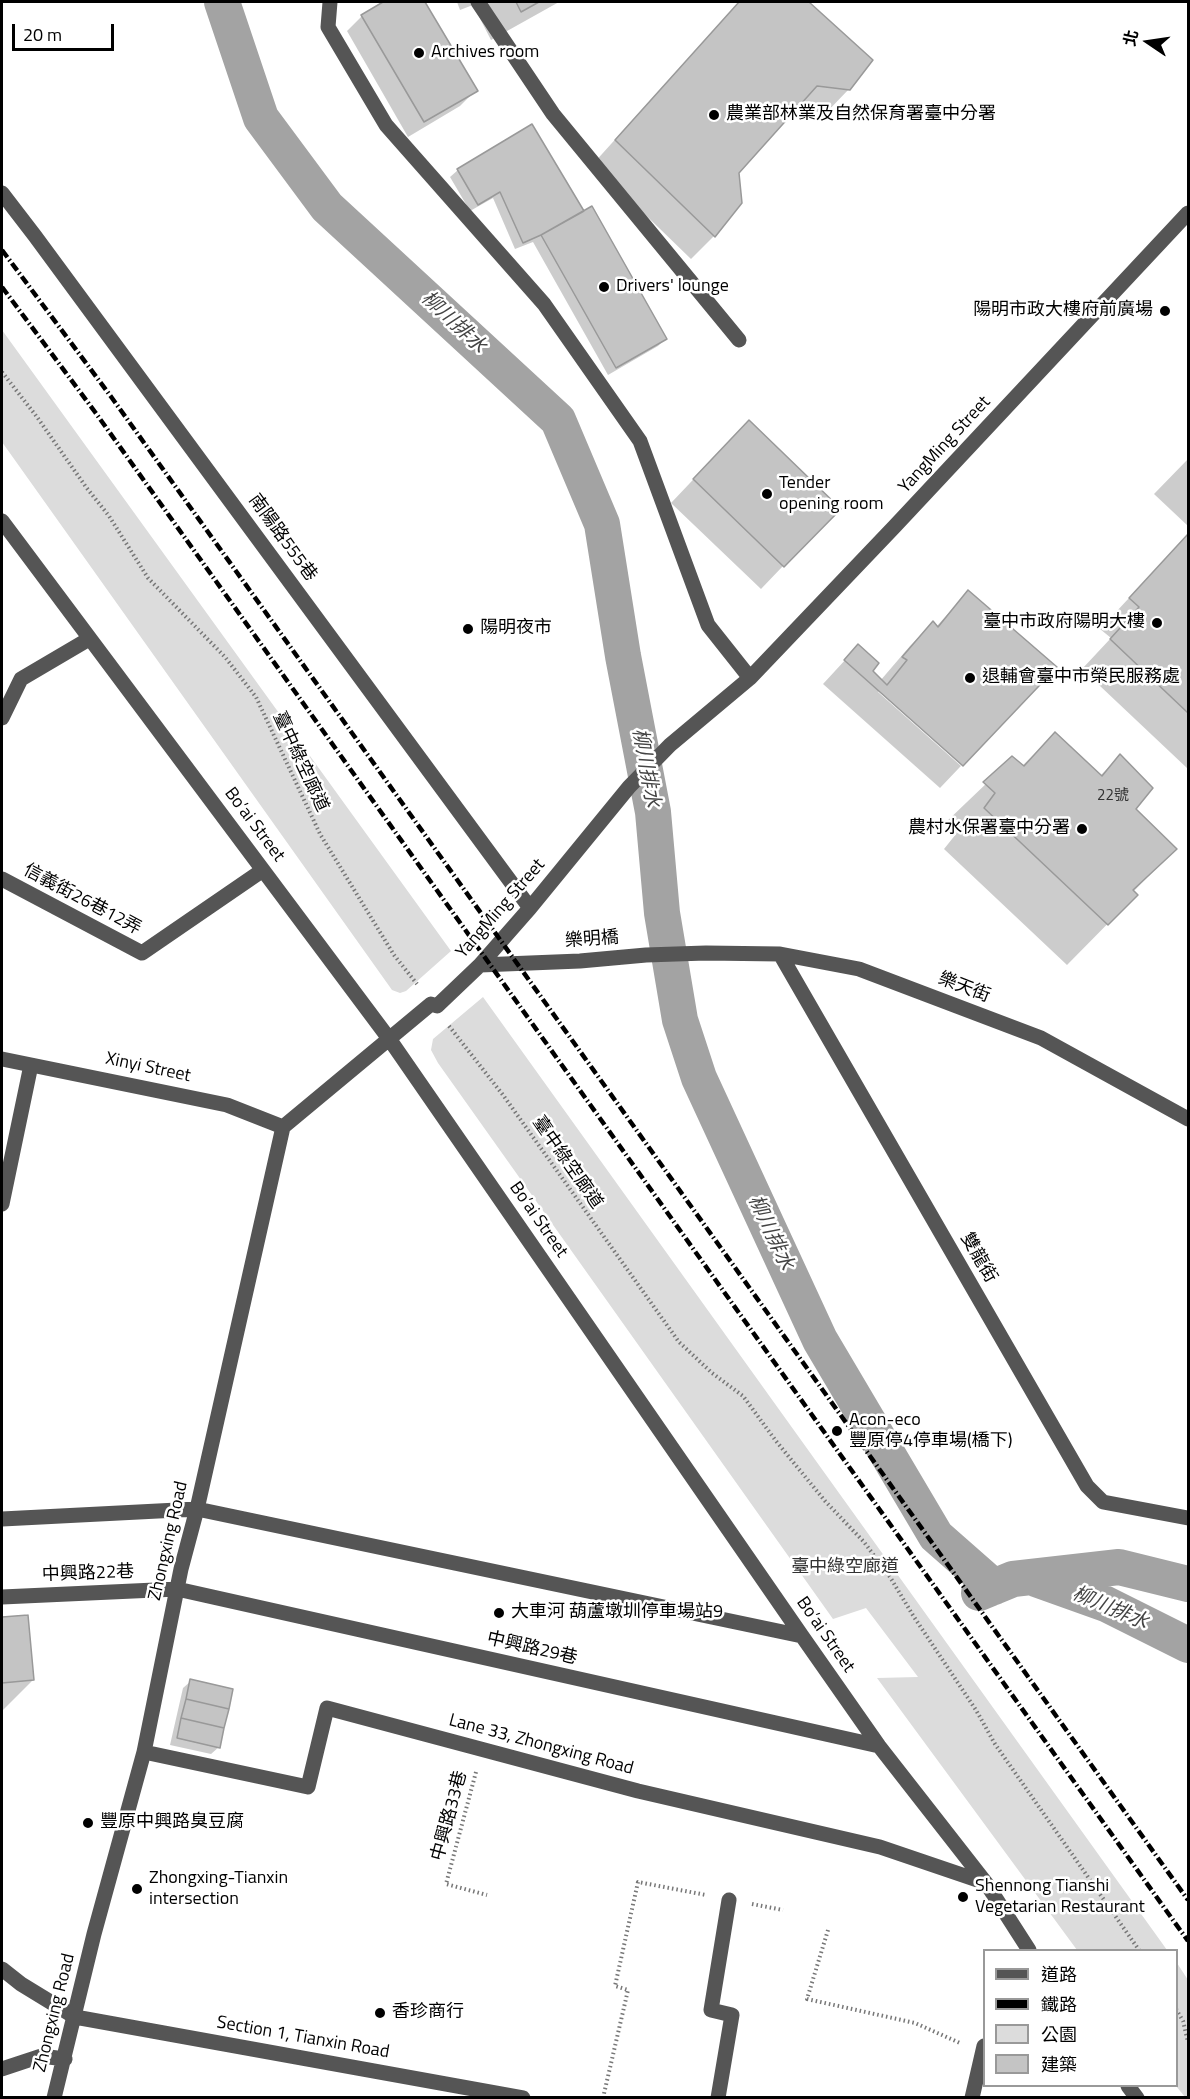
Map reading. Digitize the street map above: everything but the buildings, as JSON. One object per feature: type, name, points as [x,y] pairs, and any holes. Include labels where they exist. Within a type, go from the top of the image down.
[{"type":"street","points":[[330,2],[328,27],[386,125],[544,304],[640,441],[708,625],[750,678]]},
{"type":"street","points":[[478,2],[553,114],[740,340]]},
{"type":"street","name":"南陽路555巷","points":[[2,194],[530,908]]},
{"type":"street","name":"YangMing Street","points":[[390,1040],[431,1004],[437,1005],[480,965],[629,787],[670,745],[750,678],[1188,213]]},
{"type":"street","name":"Bo’ai Street","points":[[2,521],[390,1040],[879,1746],[987,1883],[1024,1948]]},
{"type":"street","points":[[2,718],[21,678],[89,639]]},
{"type":"street","name":"信義街26巷12弄","points":[[2,879],[142,953],[263,870]]},
{"type":"street","name":"樂明橋","points":[[480,965],[706,953]]},
{"type":"street","name":"樂天街","points":[[706,953],[780,954],[859,969],[1041,1038],[1188,1119]]},
{"type":"street","name":"雙龍街","points":[[780,954],[1087,1486],[1103,1502],[1188,1518]]},
{"type":"street","points":[[283,1127],[390,1040]]},
{"type":"street","name":"Xinyi Street","points":[[2,1059],[227,1105],[283,1127]]},
{"type":"street","points":[[2,1204],[31,1065]]},
{"type":"street","name":"Zhongxing Road","points":[[54,2097],[94,1934],[144,1752],[177,1589],[283,1127]]},
{"type":"street","points":[[2,1518],[197,1509],[802,1636]]},
{"type":"street","name":"中興路22巷","points":[[2,1597],[177,1589]]},
{"type":"street","name":"中興路29巷","points":[[177,1589],[879,1746]]},
{"type":"street","name":"Lane 33, Zhongxing Road","points":[[144,1752],[308,1787],[327,1708],[638,1791],[880,1847],[987,1883]]},
{"type":"street","points":[[718,2097],[732,2015],[711,2010],[729,1900]]},
{"type":"street","points":[[2,1969],[21,1984],[75,2017]]},
{"type":"street","name":"Section 1, Tianxin Road","points":[[75,2017],[524,2097]]},
{"type":"street","points":[[972,2097],[983,2054]]},
{"type":"street","points":[[2,2069],[41,2056],[65,2059]]},
{"type":"path","name":"臺中綠空廊道","points":[[2,372],[109,516],[148,578],[225,657],[256,698],[320,834],[394,955],[503,1095],[679,1342],[712,1373],[743,1396],[825,1501],[864,1542],[890,1577],[976,1710],[995,1744],[1138,1949]]},
{"type":"path","name":"中興路33巷","points":[[482,1749],[446,1884],[487,1895]]},
{"type":"path","points":[[603,2097],[628,1990],[615,1986],[638,1882]]},
{"type":"path","points":[[828,1930],[807,1999],[915,2023],[983,2050]]},
{"type":"path","points":[[1178,2012],[1183,2021],[1188,2042]]},
{"type":"green space","points":[[2,330],[451,951],[406,991],[400,993],[392,990],[2,442]]},
{"type":"green space","name":"臺中綠空廊道","points":[[483,997],[1166,1949],[1076,1949],[877,1678],[918,1677],[866,1608],[833,1619],[438,1063],[431,1050],[433,1039]]},
{"type":"green space","points":[[1178,1965],[1188,1980],[1188,2097],[1185,2097],[1177,2087]]},
{"type":"waterway","name":"柳川排水","points":[[222,2],[261,118],[327,207],[558,420],[602,524],[623,656],[653,812],[662,913],[680,1020],[699,1078],[820,1340],[936,1536],[994,1587]]},
{"type":"waterway","name":"柳川排水","points":[[979,1593],[1013,1579],[1119,1567],[1188,1584]]},
{"type":"waterway","name":"柳川排水","points":[[1036,1579],[1106,1604],[1188,1645]]},
{"type":"railway","points":[[2,250],[112,398],[1188,1900]]},
{"type":"railway","points":[[2,287],[95,412],[1188,1941]]},
{"type":"place","name":"Archives room","points":[[419,53]]},
{"type":"place","name":"農業部林業及自然保育署臺中分署","points":[[714,115]]},
{"type":"place","name":"Drivers' lounge","points":[[604,287]]},
{"type":"place","name":"陽明市政大樓府前廣場","points":[[1165,311]]},
{"type":"place","name":"Tender opening room","points":[[767,494]]},
{"type":"place","name":"臺中市政府陽明大樓","points":[[1157,623]]},
{"type":"place","name":"陽明夜市","points":[[468,629]]},
{"type":"place","name":"退輔會臺中市榮民服務處","points":[[970,678]]},
{"type":"place","name":"農村水保署臺中分署","points":[[1082,829]]},
{"type":"place","name":"Acon-eco 豐原停4停車場(橋下)","points":[[837,1431]]},
{"type":"place","name":"大車河 葫蘆墩圳停車場站9","points":[[499,1613]]},
{"type":"place","name":"豐原中興路臭豆腐","points":[[88,1823]]},
{"type":"place","name":"Zhongxing-Tianxin intersection","points":[[137,1889]]},
{"type":"place","name":"Shennong Tianshi Vegetarian Restaurant","points":[[963,1897]]},
{"type":"place","name":"香珍商行","points":[[380,2013]]}]
